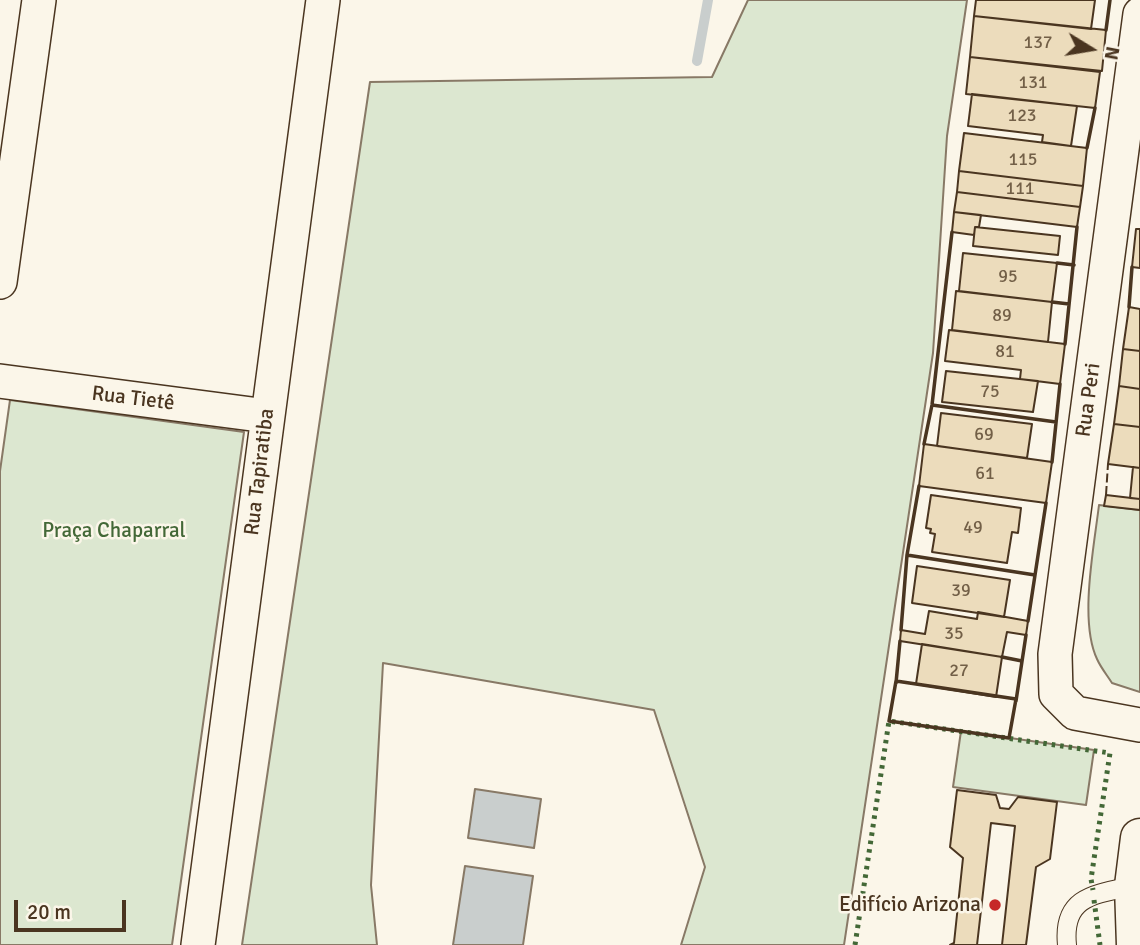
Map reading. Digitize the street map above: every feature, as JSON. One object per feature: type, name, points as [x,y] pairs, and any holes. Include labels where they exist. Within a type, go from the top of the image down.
[{"type":"main road","points":[[1136,945],[1134,886],[1140,838]]},
{"type":"street","points":[[0,282],[39,0]]},
{"type":"street","name":"Rua Tapiratiba","points":[[198,945],[323,0]]},
{"type":"street","name":"Rua Peri","points":[[1140,14],[1055,654],[1056,694],[1075,713],[1140,725]]},
{"type":"street","name":"Rua Tietê","points":[[0,381],[267,416]]},
{"type":"lane","points":[[1067,945],[1065,926],[1071,912],[1094,894],[1134,886]]},
{"type":"green space","points":[[748,0],[967,0],[947,136],[933,353],[844,945],[681,945],[705,867],[654,710],[383,663],[371,885],[377,945],[242,945],[370,82],[712,77]]},
{"type":"green space","name":"Praça Chaparral","points":[[10,400],[244,432],[172,945],[0,945],[0,471]]},
{"type":"green space","points":[[1099,505],[1140,510],[1140,692],[1112,683],[1099,662],[1092,643],[1089,583]]},
{"type":"green space","points":[[961,731],[1094,750],[1086,805],[953,787]]},
{"type":"shaded area","points":[[475,789],[541,799],[534,848],[468,838]]},
{"type":"shaded area","points":[[465,866],[533,876],[523,945],[453,945]]},
{"type":"building","points":[[976,0],[1095,0],[1091,29],[974,16]]},
{"type":"building","points":[[974,16],[1106,30],[1102,71],[970,57]]},
{"type":"building","points":[[970,57],[1100,72],[1095,108],[966,94]]},
{"type":"building","points":[[972,94],[1077,106],[1071,146],[1042,142],[1043,135],[968,126]]},
{"type":"building","points":[[964,133],[1087,148],[1083,186],[959,171]]},
{"type":"building","points":[[959,171],[1083,186],[1080,207],[957,192]]},
{"type":"building","points":[[957,192],[1080,207],[1077,227],[954,212]]},
{"type":"building","points":[[954,212],[981,215],[974,235],[952,232]]},
{"type":"building","points":[[975,227],[1060,236],[1058,255],[973,246]]},
{"type":"building","points":[[1136,229],[1140,229],[1140,268],[1132,267]]},
{"type":"building","points":[[963,253],[1057,263],[1052,302],[959,291]]},
{"type":"building","points":[[956,291],[1052,302],[1048,342],[952,330]]},
{"type":"building","points":[[1129,307],[1140,309],[1140,351],[1123,349]]},
{"type":"building","points":[[949,330],[1065,344],[1060,384],[1020,379],[1021,370],[945,361]]},
{"type":"building","points":[[1123,349],[1140,351],[1140,389],[1119,386]]},
{"type":"building","points":[[946,371],[1038,381],[1033,412],[942,402]]},
{"type":"building","points":[[1119,386],[1140,389],[1140,427],[1114,424]]},
{"type":"building","points":[[941,413],[1032,424],[1027,458],[937,446]]},
{"type":"building","points":[[1114,424],[1140,427],[1140,468],[1108,464]]},
{"type":"building","points":[[924,444],[1052,462],[1046,503],[919,486]]},
{"type":"building","points":[[1133,467],[1140,468],[1140,499],[1130,498]]},
{"type":"building","points":[[931,495],[1021,508],[1018,533],[1012,532],[1007,563],[932,552],[935,534],[926,528]]},
{"type":"building","points":[[1106,495],[1140,499],[1140,510],[1104,506]]},
{"type":"building","points":[[917,566],[1010,580],[1004,617],[912,603]]},
{"type":"building","points":[[929,611],[977,619],[978,612],[1028,621],[1026,635],[1007,632],[1002,657],[900,641],[901,630],[925,634]]},
{"type":"building","points":[[922,644],[1002,657],[996,697],[916,684]]},
{"type":"building","name":"Edifício Arizona","points":[[957,790],[996,795],[1000,808],[1009,809],[1018,797],[1057,802],[1050,859],[1036,867],[1026,945],[950,945],[954,943],[963,858],[950,847]]},
{"type":"building","points":[[991,823],[1015,826],[1002,945],[977,945]]},
{"type":"waterway","points":[[697,61],[708,0]]},
{"type":"hedge","points":[[855,945],[889,721],[1110,753],[1091,879],[1093,890]]},
{"type":"hedge","points":[[1094,900],[1100,945]]},
{"type":"fence","points":[[1106,495],[1108,464]]},
{"type":"wall","points":[[1106,30],[1110,0]]},
{"type":"wall","points":[[1087,148],[1095,108]]},
{"type":"wall","points":[[1065,344],[1077,227]]},
{"type":"wall","points":[[924,444],[932,405],[952,232]]},
{"type":"wall","points":[[1057,263],[1074,265]]},
{"type":"wall","points":[[1129,307],[1132,267]]},
{"type":"wall","points":[[1052,302],[1069,304]]},
{"type":"wall","points":[[1052,462],[1060,384]]},
{"type":"wall","points":[[932,405],[1056,422]]},
{"type":"wall","points":[[901,630],[907,555],[919,486]]},
{"type":"wall","points":[[1028,621],[1046,503]]},
{"type":"wall","points":[[907,555],[1035,575]]},
{"type":"wall","points":[[1016,701],[1026,635]]},
{"type":"wall","points":[[896,683],[900,641]]},
{"type":"wall","points":[[1002,657],[1022,661]]},
{"type":"wall","points":[[896,681],[1016,699],[1009,738],[889,721],[896,681]]},
{"type":"place","name":"Edifício Arizona","points":[[995,905]]}]
